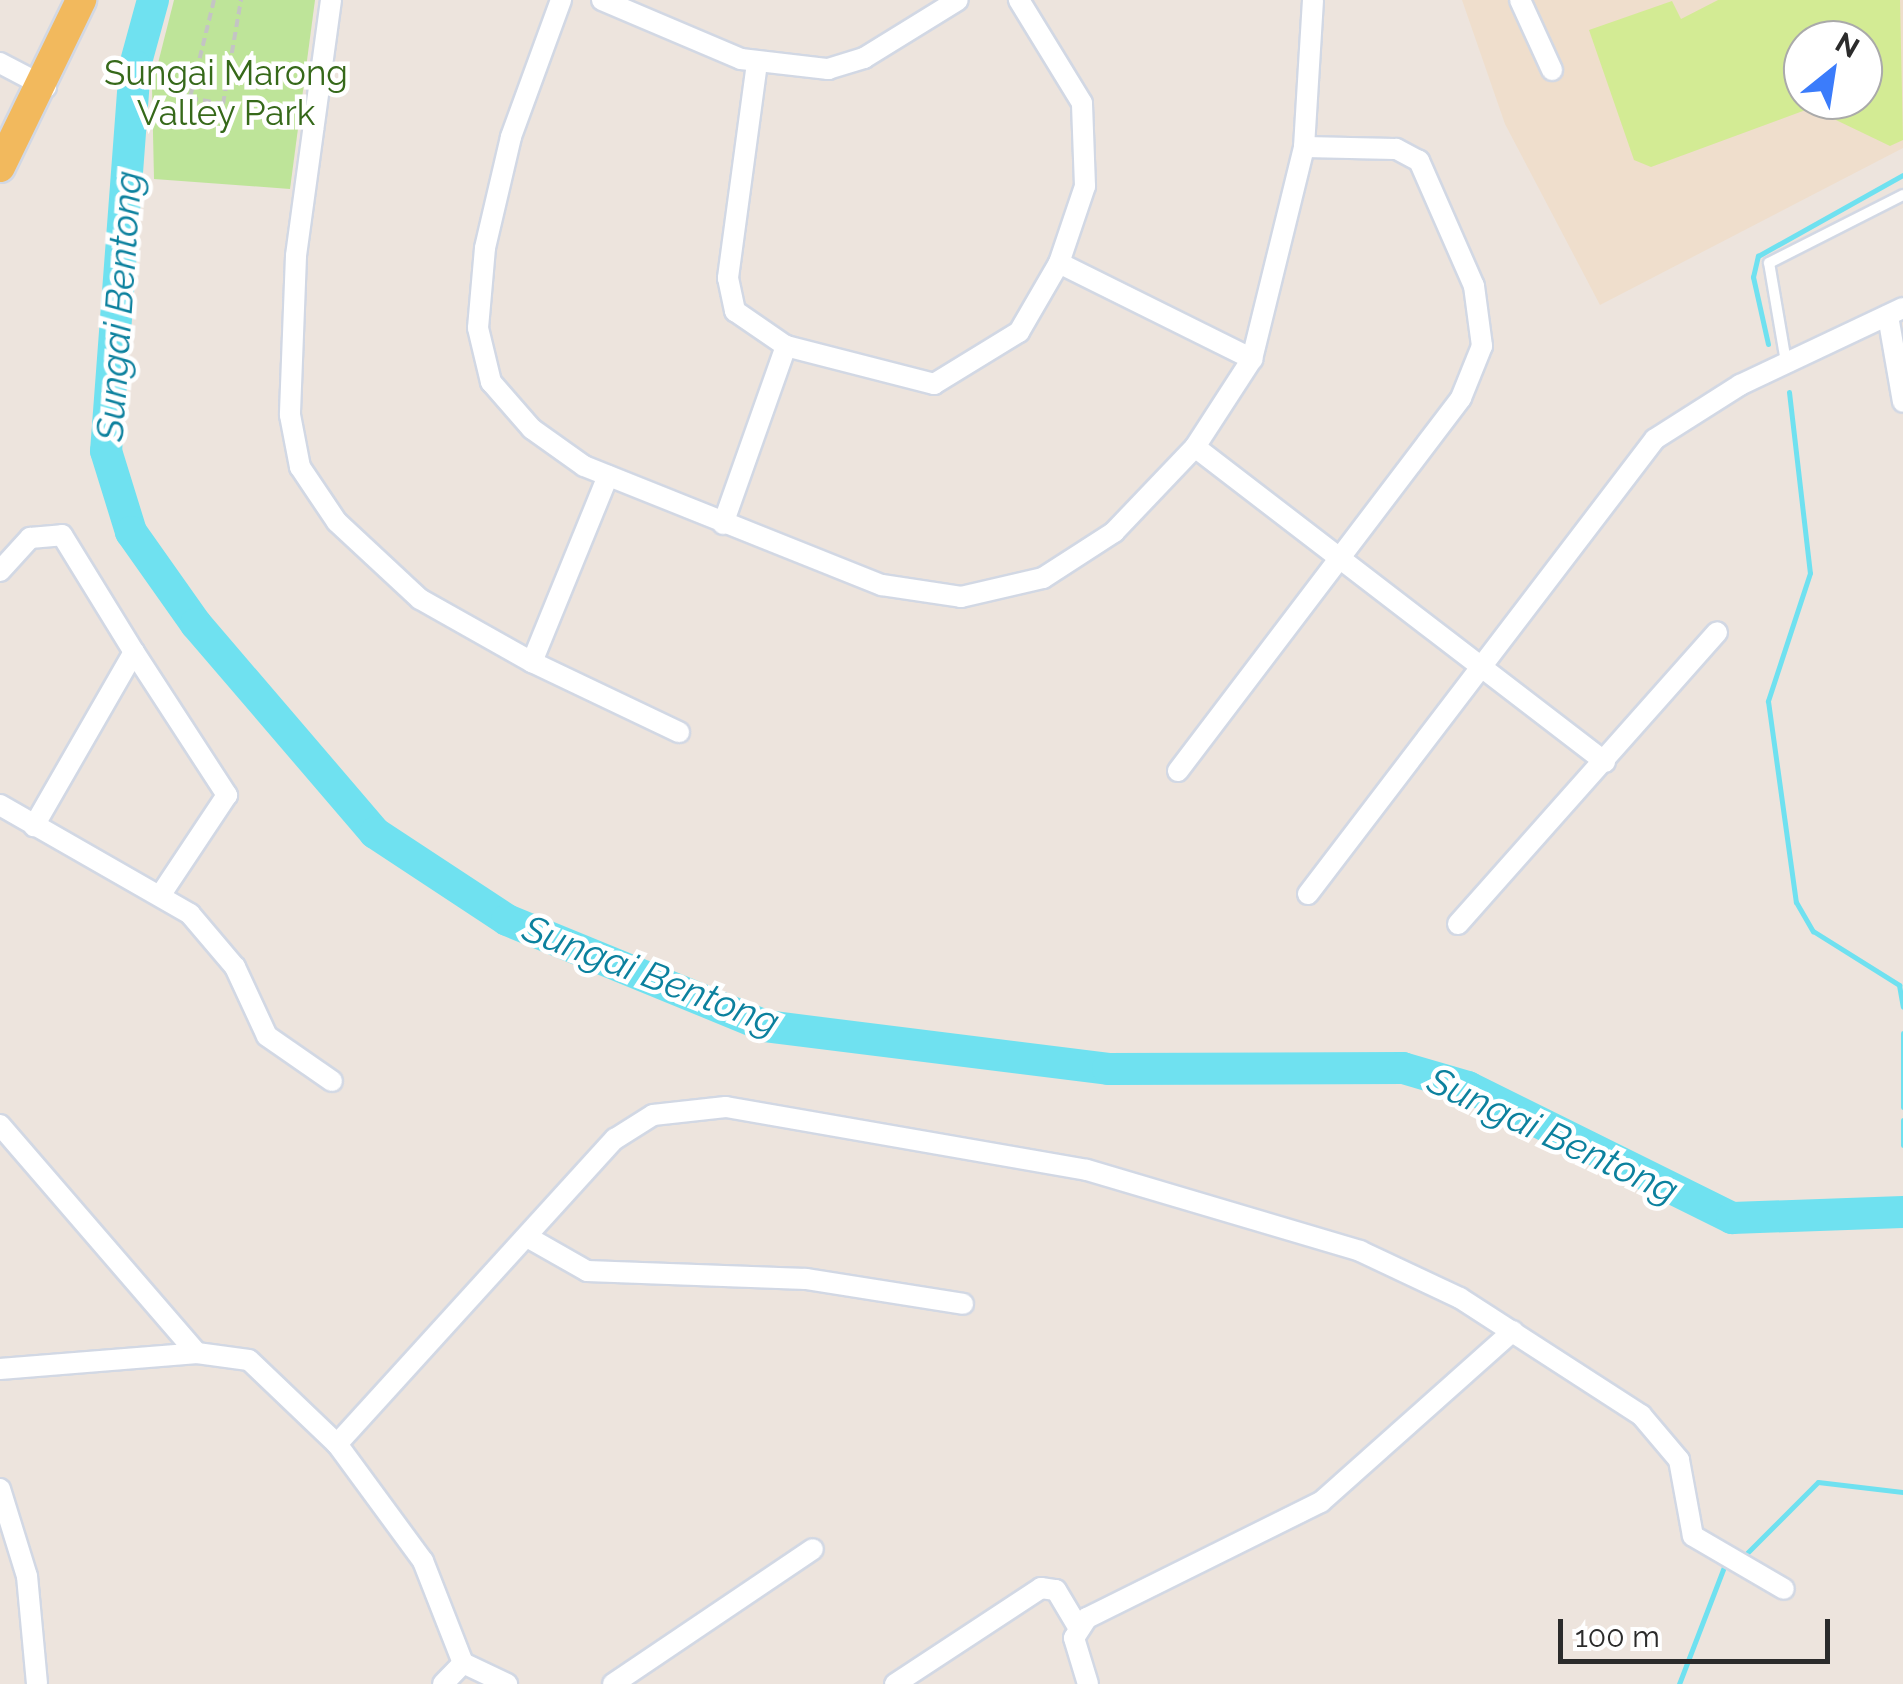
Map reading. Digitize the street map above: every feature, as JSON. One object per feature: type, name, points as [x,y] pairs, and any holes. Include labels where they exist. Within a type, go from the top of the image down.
[{"type":"main road","points":[[0,167],[46,86],[81,0]]},
{"type":"street","points":[[330,0],[296,256],[290,415],[300,467],[337,522],[420,599],[532,662],[679,732]]},
{"type":"street","points":[[561,0],[496,196],[478,328],[505,402],[608,476],[902,592],[1013,590],[1114,532],[1195,447],[1252,360],[1304,147],[1313,0]]},
{"type":"street","points":[[602,0],[630,6],[756,64],[853,64],[958,0]]},
{"type":"street","points":[[756,64],[728,294],[746,322],[786,346],[915,385],[946,381],[1019,332],[1059,264],[1085,186],[1088,122],[1019,0]]},
{"type":"street","points":[[1520,0],[1552,70]]},
{"type":"street","points":[[0,63],[46,86]]},
{"type":"street","points":[[1178,771],[1341,560],[1470,383],[1483,325],[1418,161],[1396,150],[1304,147]]},
{"type":"street","points":[[1059,264],[1252,360]]},
{"type":"street","points":[[1308,894],[1478,665],[1655,440],[1786,362],[1896,312],[1903,402]]},
{"type":"street","points":[[723,524],[786,346]]},
{"type":"street","points":[[1195,447],[1605,762]]},
{"type":"street","points":[[532,662],[608,476]]},
{"type":"street","points":[[0,571],[30,538],[62,536],[227,796],[162,893]]},
{"type":"street","points":[[1458,924],[1717,632]]},
{"type":"street","points":[[34,826],[134,652]]},
{"type":"street","points":[[0,805],[162,893],[235,967],[285,1056],[332,1081]]},
{"type":"street","points":[[337,1444],[636,1122],[726,1107],[1068,1166],[1282,1223],[1460,1298],[1641,1415],[1679,1460],[1693,1536],[1784,1589]]},
{"type":"street","points":[[0,1125],[196,1353]]},
{"type":"street","points":[[529,1238],[587,1271],[806,1279],[963,1304]]},
{"type":"street","points":[[1078,1627],[1321,1502],[1513,1331]]},
{"type":"street","points":[[0,1369],[196,1353],[248,1360],[337,1444],[432,1576],[463,1663],[508,1684]]},
{"type":"street","points":[[0,1489],[27,1576],[37,1684]]},
{"type":"street","points":[[613,1684],[813,1549]]},
{"type":"street","points":[[895,1684],[1041,1588],[1056,1590],[1078,1627],[1074,1647],[1088,1684]]},
{"type":"street","points":[[443,1684],[463,1663]]},
{"type":"lane","points":[[1786,362],[1769,263],[1903,195]]},
{"type":"path","points":[[214,0],[190,98],[223,104],[241,0]]},
{"type":"shaded area","points":[[1462,0],[1903,0],[1903,148],[1600,305],[1505,124]]},
{"type":"green space","name":"Sungai Marong Valley Park","points":[[174,0],[315,0],[290,189],[154,179],[152,87]]},
{"type":"green space","points":[[1718,0],[1900,0],[1903,140],[1890,146],[1836,120],[1883,120],[1883,20],[1783,20],[1783,118],[1651,167],[1634,160],[1589,30],[1672,1],[1681,19]]},
{"type":"waterway","name":"Sungai Bentong","points":[[153,0],[135,66],[106,451],[131,532],[196,624],[375,833],[507,920],[765,1026],[1108,1069],[1403,1068],[1468,1087],[1732,1218],[1903,1212]]},
{"type":"waterway","points":[[1768,344],[1753,277],[1758,256],[1903,175]]},
{"type":"waterway","points":[[1789,392],[1810,573],[1768,701],[1796,902],[1813,931],[1899,985],[1903,1007]]},
{"type":"waterway","points":[[1903,1033],[1903,1107]]},
{"type":"waterway","points":[[1903,1120],[1903,1145]]},
{"type":"waterway","points":[[1742,1558],[1818,1482],[1903,1492]]},
{"type":"waterway","points":[[1679,1684],[1724,1567]]}]
